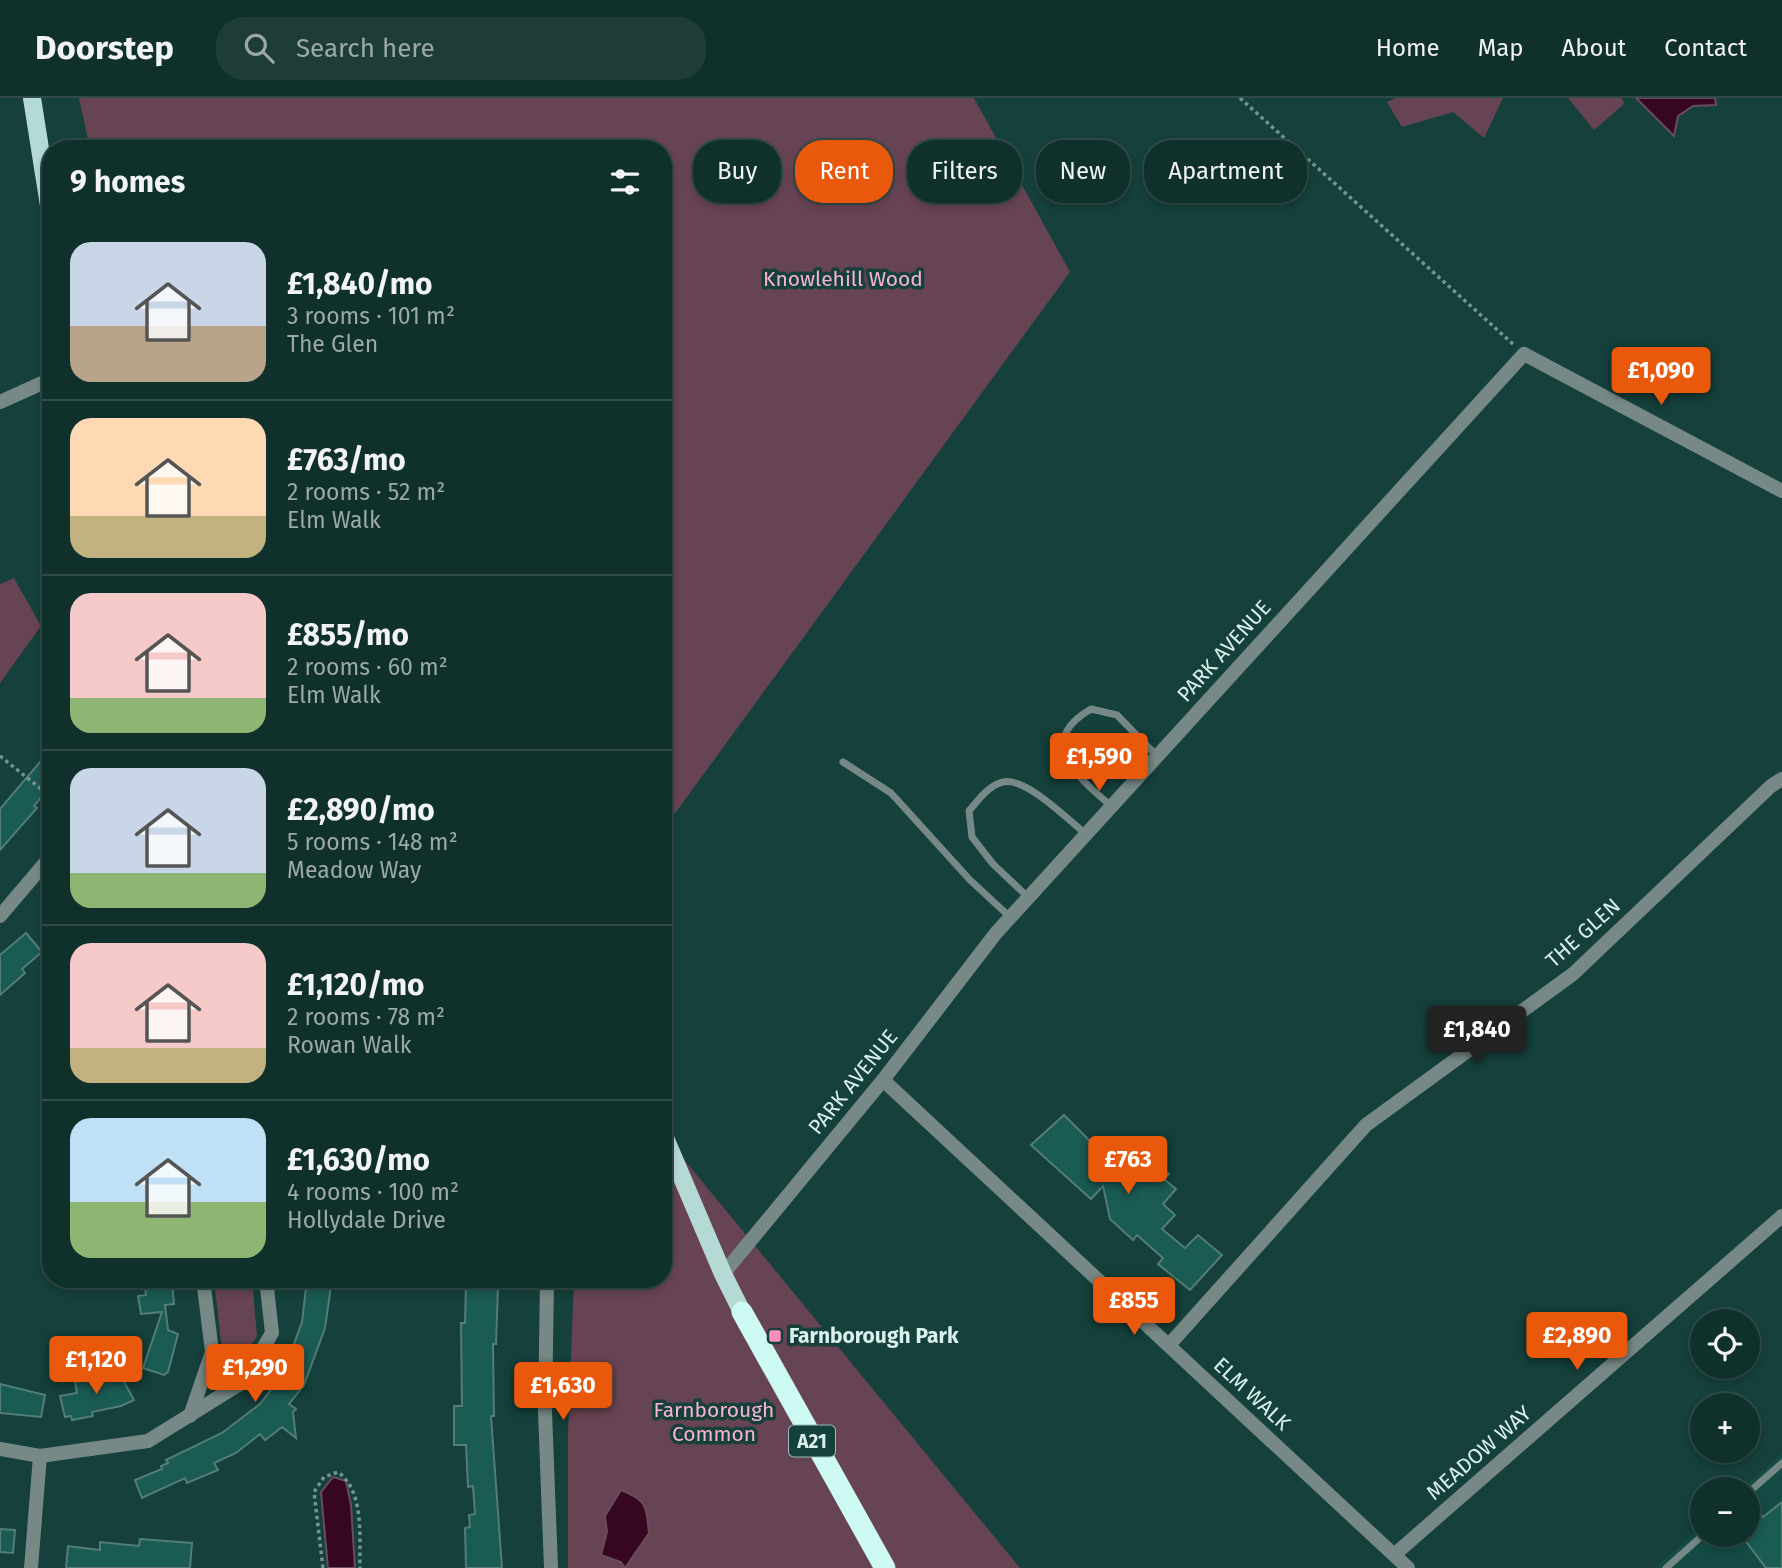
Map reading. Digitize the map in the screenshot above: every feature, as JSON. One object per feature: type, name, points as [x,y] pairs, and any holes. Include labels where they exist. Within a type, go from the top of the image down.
[{"type":"highway","name":"A21","points":[[742,1312],[885,1568]]},
{"type":"main road","points":[[32,98],[42,161]]},
{"type":"main road","name":"A21","points":[[672,1154],[742,1312]]},
{"type":"street","points":[[1524,354],[1782,491]]},
{"type":"street","name":"PARK AVENUE","points":[[723,1274],[883,1080],[1010,917],[1524,354]]},
{"type":"street","points":[[0,402],[42,383]]},
{"type":"street","name":"THE GLEN","points":[[1169,1345],[1366,1125],[1573,974],[1771,786],[1782,779]]},
{"type":"street","points":[[0,916],[42,867]]},
{"type":"street","name":"ELM WALK","points":[[883,1080],[1408,1568]]},
{"type":"street","name":"MEADOW WAY","points":[[1394,1555],[1782,1216]]},
{"type":"street","points":[[190,1416],[212,1352],[204,1288]]},
{"type":"street","points":[[0,1449],[40,1456],[148,1441],[190,1416],[243,1382],[272,1333],[267,1288]]},
{"type":"street","points":[[548,1288],[545,1412],[551,1568]]},
{"type":"street","points":[[31,1568],[40,1456]]},
{"type":"lane","points":[[1111,806],[1078,777],[1064,755],[1064,733],[1076,718],[1091,709],[1117,715],[1157,756]]},
{"type":"lane","points":[[843,762],[891,793],[970,880],[1010,917]]},
{"type":"lane","points":[[1028,897],[993,864],[972,837],[969,811],[983,794],[1000,782],[1016,781],[1086,834]]},
{"type":"lane","points":[[1760,1482],[1782,1463]]},
{"type":"lane","points":[[1666,1568],[1690,1547]]},
{"type":"path","points":[[1240,98],[1524,354]]},
{"type":"path","points":[[0,756],[42,790]]},
{"type":"path","points":[[323,1568],[314,1492],[324,1477],[338,1472],[351,1482],[358,1509],[360,1568]]},
{"type":"shaded area","points":[[1636,98],[1715,98],[1716,105],[1693,106],[1678,116],[1674,136]]},
{"type":"shaded area","points":[[1782,1453],[1782,1568],[1655,1568],[1690,1537],[1690,1547],[1760,1547],[1760,1477],[1755,1477]]},
{"type":"shaded area","points":[[333,1477],[346,1481],[351,1505],[355,1568],[328,1568],[321,1492]]},
{"type":"shaded area","points":[[621,1490],[636,1497],[644,1505],[649,1533],[625,1568],[621,1562],[601,1555],[607,1532],[605,1516]]},
{"type":"green space","name":"Knowlehill Wood","points":[[79,98],[974,98],[997,140],[907,140],[907,203],[1022,203],[1022,185],[1070,272],[672,815],[672,140],[88,140]]},
{"type":"green space","points":[[1396,98],[1503,98],[1484,138],[1453,112],[1402,127],[1387,102]]},
{"type":"green space","points":[[1568,98],[1622,98],[1624,104],[1594,130]]},
{"type":"green space","points":[[14,578],[41,626],[0,683],[0,584]]},
{"type":"green space","name":"Farnborough Common","points":[[672,1145],[1020,1568],[568,1568],[568,1435],[574,1288],[672,1288]]},
{"type":"green space","points":[[215,1288],[253,1288],[257,1336],[232,1375],[210,1388],[222,1350]]},
{"type":"building","points":[[42,760],[42,796],[34,806],[37,808],[0,850],[0,809]]},
{"type":"building","points":[[26,933],[42,952],[22,969],[25,973],[0,995],[0,955]]},
{"type":"building","points":[[1064,1115],[1110,1161],[1130,1142],[1169,1174],[1164,1179],[1176,1189],[1163,1204],[1175,1215],[1162,1229],[1185,1248],[1198,1235],[1222,1255],[1190,1290],[1158,1264],[1163,1258],[1137,1235],[1133,1240],[1110,1219],[1103,1186],[1091,1199],[1031,1145]]},
{"type":"building","points":[[145,1288],[173,1288],[174,1304],[165,1305],[168,1330],[178,1334],[168,1372],[164,1375],[143,1368],[162,1312],[141,1314],[138,1296],[146,1295]]},
{"type":"building","points":[[306,1288],[331,1288],[325,1328],[304,1385],[289,1404],[296,1409],[293,1412],[296,1438],[282,1427],[265,1440],[260,1434],[236,1453],[214,1463],[218,1470],[187,1483],[185,1478],[142,1498],[135,1480],[162,1469],[161,1466],[168,1463],[166,1460],[222,1433],[260,1404],[283,1374],[302,1322]]},
{"type":"building","points":[[466,1288],[498,1288],[496,1344],[493,1344],[494,1416],[491,1416],[502,1568],[466,1568],[465,1528],[470,1527],[469,1515],[475,1514],[473,1486],[468,1487],[466,1445],[454,1445],[454,1406],[462,1406],[461,1323],[465,1323]]},
{"type":"building","points":[[117,1369],[134,1400],[121,1406],[92,1412],[93,1416],[72,1420],[71,1416],[65,1417],[60,1396],[77,1393],[75,1382],[103,1376]]},
{"type":"building","points":[[0,1384],[45,1395],[41,1417],[0,1413]]},
{"type":"building","points":[[1782,1502],[1782,1568],[1766,1568],[1750,1547],[1760,1547],[1760,1513],[1763,1517]]},
{"type":"building","points":[[0,1529],[15,1530],[13,1553],[0,1552]]},
{"type":"building","points":[[140,1539],[192,1543],[190,1568],[66,1568],[68,1546],[100,1550],[100,1542],[139,1546]]},
{"type":"place","name":"Farnborough Park","points":[[775,1336]]}]
